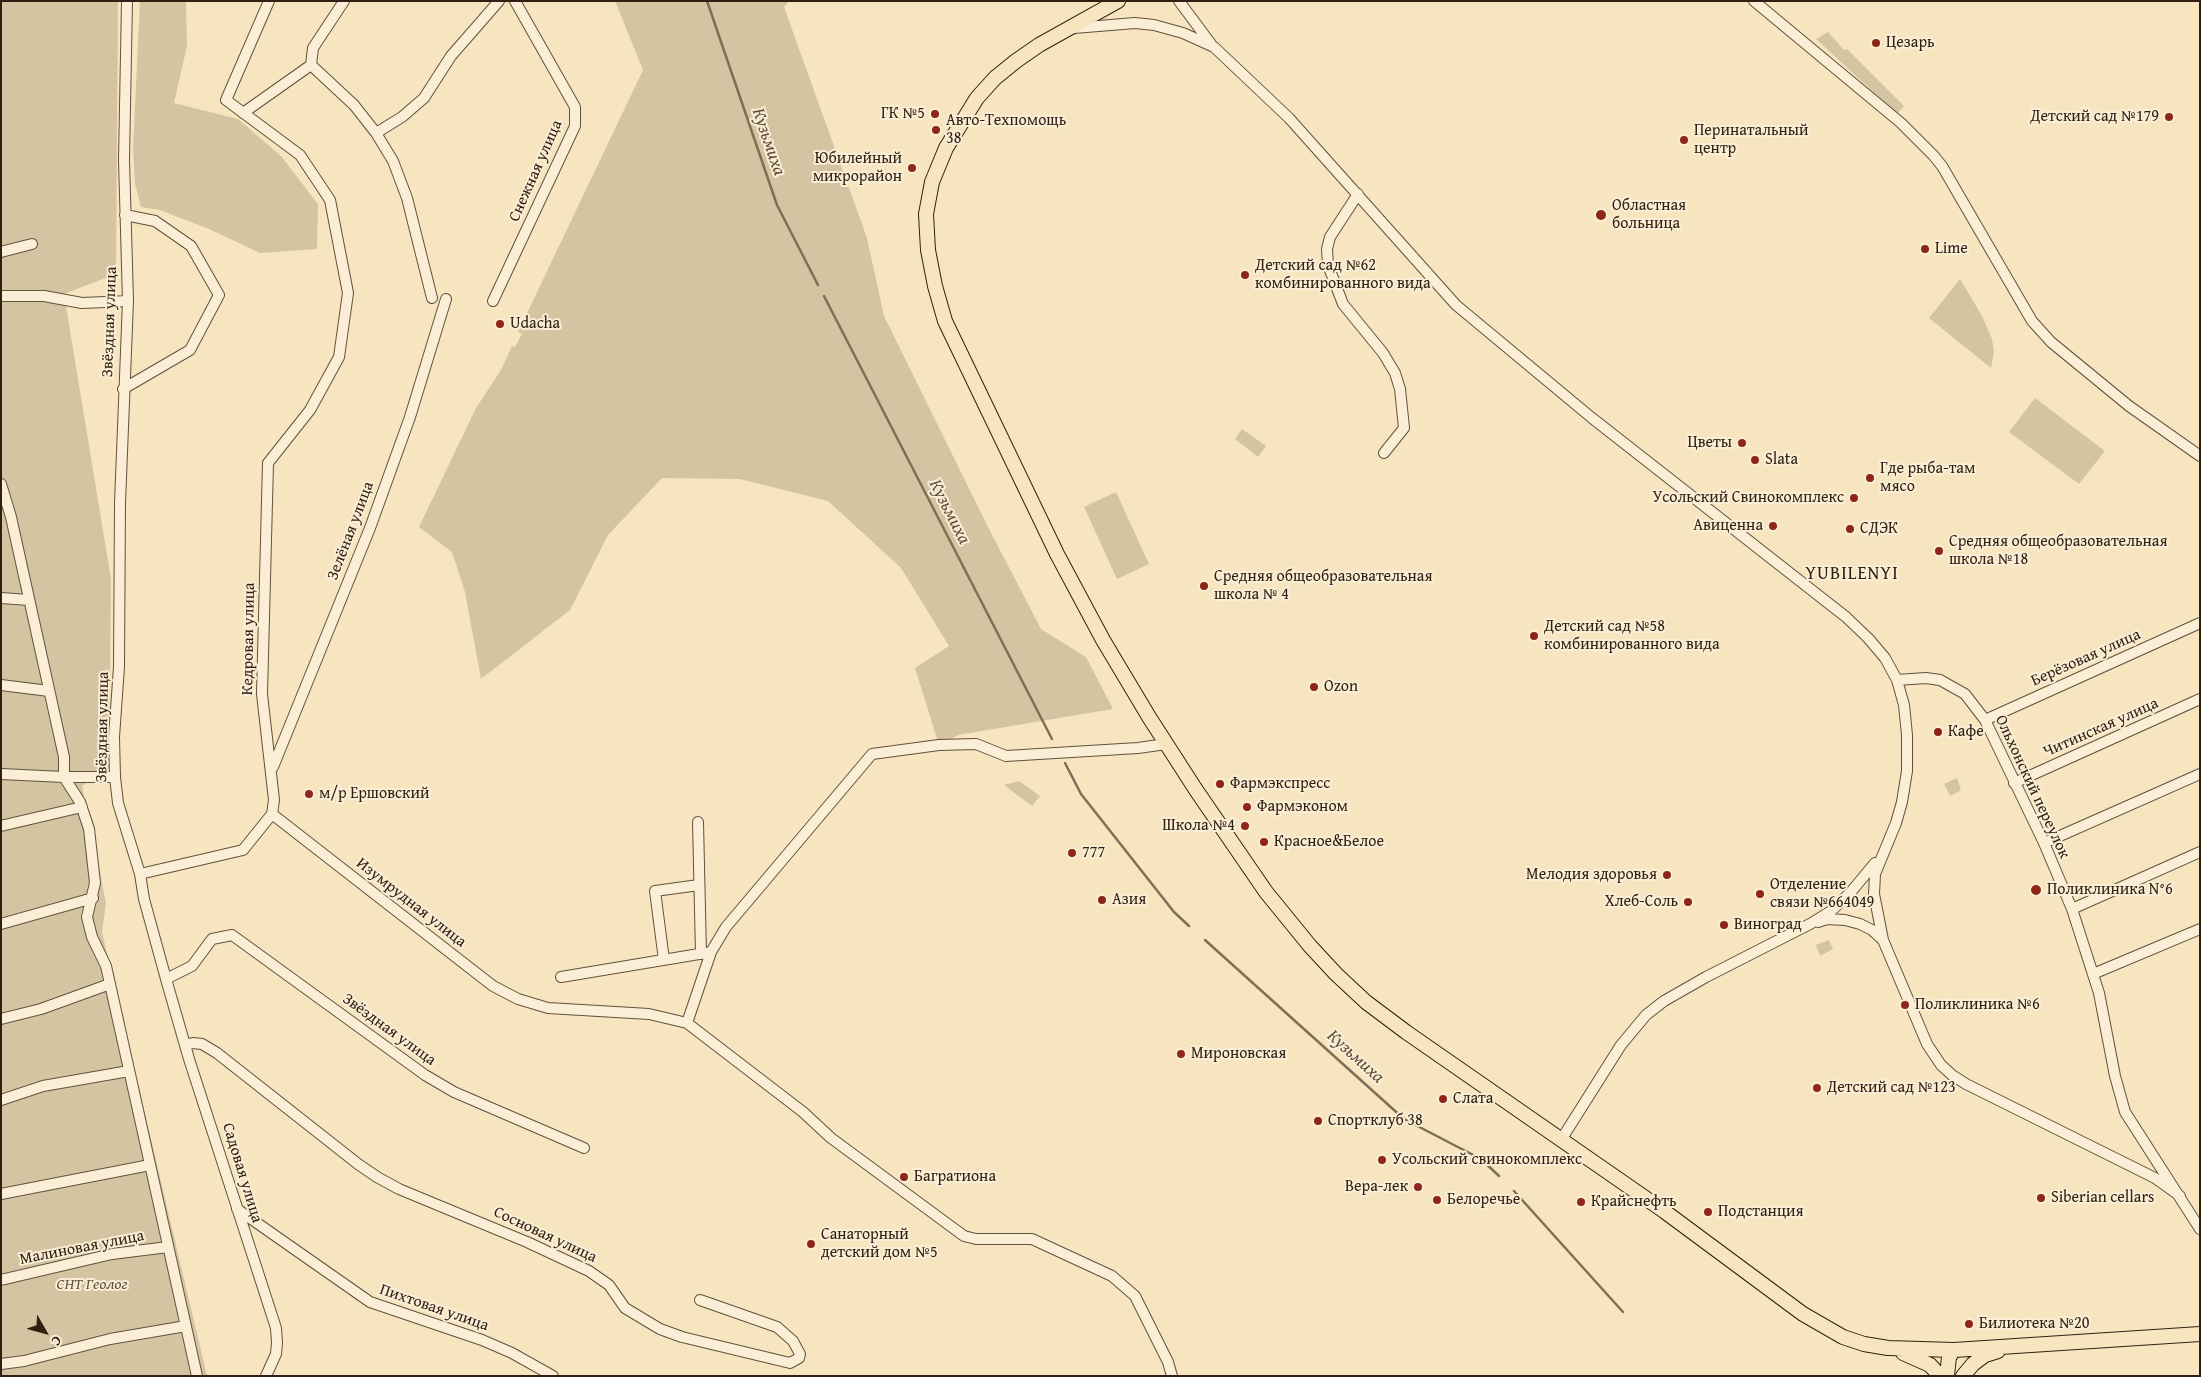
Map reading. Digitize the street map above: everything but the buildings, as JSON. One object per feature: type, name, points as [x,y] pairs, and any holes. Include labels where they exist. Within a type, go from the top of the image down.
[{"type":"main road","points":[[1118,1],[1039,45],[995,78],[977,98],[962,120],[946,148],[932,182],[926,214],[928,250],[935,286],[945,321],[973,382],[1057,554],[1103,640],[1166,744],[1260,884],[1310,946],[1366,1002],[1406,1032],[1686,1226],[1822,1327],[1857,1342],[1888,1348],[1954,1350],[2200,1334]]},
{"type":"main road","points":[[2148,1337],[2200,1341]]},
{"type":"main road","points":[[1964,1376],[1973,1364],[1985,1355],[2012,1347]]},
{"type":"main road","points":[[1888,1348],[1923,1362],[1940,1376]]},
{"type":"main road","points":[[1947,1376],[1949,1357],[1954,1350]]},
{"type":"main road","points":[[1954,1350],[1960,1376]]},
{"type":"street","name":"Звёздная улица","points":[[127,1],[125,215],[128,302],[123,389],[119,531],[119,668],[114,738],[115,777],[118,802],[140,874],[144,899],[166,979],[192,966],[212,939],[232,935],[425,1075],[454,1092],[584,1148]]},
{"type":"street","points":[[268,1],[226,100],[243,113],[311,65],[313,48],[344,1]]},
{"type":"street","points":[[376,133],[402,117],[424,98],[451,56],[499,1]]},
{"type":"street","name":"Снежная улица","points":[[493,301],[575,126],[575,108],[515,1]]},
{"type":"street","points":[[1178,1],[1214,47],[1276,104],[1456,305],[1584,412],[1846,617],[1885,658],[1897,680],[1904,705],[1908,735],[1907,771],[1902,802],[1896,823],[1875,874],[1874,894],[1883,940],[1927,1044],[1941,1065],[1952,1075],[2155,1178],[2180,1196]]},
{"type":"street","points":[[1754,1],[1901,123],[1942,166],[2032,321],[2051,342],[2129,406],[2200,456]]},
{"type":"street","points":[[1068,29],[1135,23],[1154,25],[1183,33],[1214,47]]},
{"type":"street","points":[[311,65],[354,105],[376,133],[393,161],[407,198],[432,298]]},
{"type":"street","name":"Кедровая улица","points":[[243,113],[300,155],[330,200],[348,293],[339,357],[310,410],[268,463],[262,694],[272,769],[274,800],[272,814]]},
{"type":"street","points":[[1358,194],[1330,237],[1327,249],[1328,265],[1343,304],[1383,353],[1395,372],[1400,389],[1404,428],[1384,453]]},
{"type":"street","points":[[123,389],[190,350],[219,295],[192,246],[155,221],[125,215]]},
{"type":"street","points":[[1,252],[32,244]]},
{"type":"street","points":[[1,296],[44,296],[82,303],[128,302]]},
{"type":"street","name":"Зелёная улица","points":[[272,769],[370,528],[410,417],[446,299]]},
{"type":"street","points":[[1,484],[6,516],[29,600],[50,691],[64,757],[64,777],[82,807],[89,829],[95,884],[93,898],[86,917],[92,937],[106,966],[197,1376]]},
{"type":"street","points":[[1,598],[29,600]]},
{"type":"street","name":"Берёзовая улица","points":[[1985,720],[2200,623]]},
{"type":"street","name":"Ольхонский переулок","points":[[1897,680],[1926,678],[1940,680],[1964,694],[1985,720],[2044,843],[2072,909],[2099,993],[2115,1076],[2125,1112],[2200,1229]]},
{"type":"street","points":[[1,685],[50,691]]},
{"type":"street","name":"Читинская улица","points":[[2014,783],[2200,699]]},
{"type":"street","points":[[561,977],[706,953],[872,754],[938,745],[976,744],[1006,756],[1138,748],[1166,744]]},
{"type":"street","points":[[1,774],[115,777]]},
{"type":"street","points":[[2044,843],[2200,774]]},
{"type":"street","points":[[1,826],[82,807]]},
{"type":"street","points":[[140,874],[243,850],[272,814]]},
{"type":"street","name":"Изумрудная улица","points":[[272,814],[481,977],[518,999],[548,1008],[649,1014],[687,1024]]},
{"type":"street","points":[[698,822],[699,885],[706,953],[687,1024],[803,1112],[831,1138],[952,1230],[976,1239],[1032,1239],[1112,1276],[1135,1296],[1168,1362],[1172,1376]]},
{"type":"street","points":[[2072,909],[2200,852]]},
{"type":"street","points":[[1561,1140],[1621,1046],[1646,1015],[1664,1001],[1706,977],[1810,924],[1831,911],[1850,893],[1882,855]]},
{"type":"street","points":[[664,960],[655,890],[699,885]]},
{"type":"street","points":[[1,924],[93,898]]},
{"type":"street","points":[[1810,924],[1827,919],[1845,920],[1872,930],[1883,940]]},
{"type":"street","points":[[2093,974],[2200,929]]},
{"type":"street","name":"Садовая улица","points":[[166,979],[185,1045],[276,1328],[276,1354],[266,1376]]},
{"type":"street","points":[[1,1019],[41,1009],[110,984]]},
{"type":"street","name":"Сосновая улица","points":[[185,1045],[193,1042],[202,1044],[222,1056],[377,1177],[399,1189],[527,1242],[589,1271],[609,1285],[625,1308],[660,1329],[790,1363],[795,1362],[798,1358],[800,1354],[793,1341],[777,1327],[700,1300]]},
{"type":"street","points":[[1,1100],[43,1086],[129,1071]]},
{"type":"street","points":[[1,1194],[150,1165]]},
{"type":"street","name":"Пихтовая улица","points":[[237,1209],[370,1302],[482,1340],[512,1353],[553,1376]]},
{"type":"street","name":"Малиновая улица","points":[[1,1280],[112,1254],[168,1247]]},
{"type":"street","points":[[1,1364],[24,1361],[110,1339],[186,1326]]},
{"type":"green space","name":"СНТ Геолог","points":[[1,1],[118,1],[116,274],[64,294],[111,579],[109,769],[82,786],[106,903],[102,932],[207,1376],[1,1376]]},
{"type":"green space","points":[[140,1],[186,1],[187,46],[174,103],[238,119],[281,156],[318,204],[317,249],[260,253],[209,229],[160,210],[141,207],[135,184],[133,148]]},
{"type":"green space","points":[[615,1],[789,1],[784,7],[867,238],[884,316],[988,527],[1041,629],[1086,657],[1113,709],[958,735],[939,745],[915,668],[949,646],[901,568],[828,501],[740,479],[662,478],[608,535],[570,610],[481,679],[465,592],[452,552],[419,527],[476,408],[501,370],[512,346],[515,347],[522,334],[518,332],[643,70]]},
{"type":"green space","points":[[1828,32],[1844,50],[1847,49],[1904,106],[1897,114],[1816,39]]},
{"type":"green space","points":[[1960,279],[1982,316],[1992,339],[1994,352],[1991,368],[1929,318]]},
{"type":"green space","points":[[2035,398],[2105,451],[2079,484],[2009,432]]},
{"type":"green space","points":[[1242,429],[1266,446],[1258,457],[1235,439]]},
{"type":"green space","points":[[1116,492],[1149,564],[1117,579],[1084,507]]},
{"type":"green space","points":[[1957,778],[1961,790],[1950,796],[1944,784]]},
{"type":"green space","points":[[1019,781],[1040,796],[1032,806],[1004,785]]},
{"type":"green space","points":[[1829,940],[1833,949],[1820,956],[1816,945]]},
{"type":"waterway","name":"Кузьмиха","points":[[707,1],[777,205],[818,285]]},
{"type":"waterway","name":"Кузьмиха","points":[[824,296],[1052,739]]},
{"type":"waterway","name":"Кузьмиха","points":[[1065,763],[1081,794],[1174,912],[1189,926]]},
{"type":"waterway","name":"Кузьмиха","points":[[1205,940],[1404,1119],[1481,1159],[1499,1176]]},
{"type":"waterway","name":"Кузьмиха","points":[[1514,1191],[1623,1312]]},
{"type":"place","name":"Цезарь","points":[[1876,43]]},
{"type":"place","name":"ГК №5","points":[[935,114]]},
{"type":"place","name":"Детский сад №179","points":[[2169,117]]},
{"type":"place","name":"Авто-Техпомощь 38","points":[[936,130]]},
{"type":"place","name":"Перинатальный центр","points":[[1684,140]]},
{"type":"place","name":"Юбилейный микрорайон","points":[[912,168]]},
{"type":"place","name":"Областная больница","points":[[1601,215]]},
{"type":"place","name":"Lime","points":[[1925,249]]},
{"type":"place","name":"Детский сад №62 комбинированного вида","points":[[1245,275]]},
{"type":"place","name":"Udacha","points":[[500,324]]},
{"type":"place","name":"Цветы","points":[[1742,443]]},
{"type":"place","name":"Slata","points":[[1755,460]]},
{"type":"place","name":"Где рыба-там мясо","points":[[1870,478]]},
{"type":"place","name":"Усольский Свинокомплекс","points":[[1854,498]]},
{"type":"place","name":"Авиценна","points":[[1773,526]]},
{"type":"place","name":"СДЭК","points":[[1850,529]]},
{"type":"place","name":"Средняя общеобразовательная школа №18","points":[[1939,551]]},
{"type":"place","name":"Средняя общеобразовательная школа № 4","points":[[1204,586]]},
{"type":"place","name":"Детский сад №58 комбинированного вида","points":[[1534,636]]},
{"type":"place","name":"Ozon","points":[[1314,687]]},
{"type":"place","name":"Кафе","points":[[1938,732]]},
{"type":"place","name":"Фармэкспресс","points":[[1220,784]]},
{"type":"place","name":"м/р Ершовский","points":[[309,794]]},
{"type":"place","name":"Фармэконом","points":[[1247,807]]},
{"type":"place","name":"Школа №4","points":[[1245,826]]},
{"type":"place","name":"Красное&Белое","points":[[1264,842]]},
{"type":"place","name":"777","points":[[1072,853]]},
{"type":"place","name":"Мелодия здоровья","points":[[1667,875]]},
{"type":"place","name":"Поликлиника N°6","points":[[2036,890]]},
{"type":"place","name":"Отделение связи №664049","points":[[1760,894]]},
{"type":"place","name":"Азия","points":[[1102,900]]},
{"type":"place","name":"Хлеб-Соль","points":[[1688,902]]},
{"type":"place","name":"Виноград","points":[[1724,925]]},
{"type":"place","name":"Поликлиника №6","points":[[1905,1005]]},
{"type":"place","name":"Мироновская","points":[[1181,1054]]},
{"type":"place","name":"Детский сад №123","points":[[1817,1088]]},
{"type":"place","name":"Слата","points":[[1443,1099]]},
{"type":"place","name":"Спортклуб 38","points":[[1318,1121]]},
{"type":"place","name":"Усольский свинокомплекс","points":[[1382,1160]]},
{"type":"place","name":"Багратиона","points":[[904,1177]]},
{"type":"place","name":"Вера-лек","points":[[1418,1187]]},
{"type":"place","name":"Siberian cellars","points":[[2041,1198]]},
{"type":"place","name":"Белоречье","points":[[1437,1200]]},
{"type":"place","name":"Крайснефть","points":[[1581,1202]]},
{"type":"place","name":"Подстанция","points":[[1708,1212]]},
{"type":"place","name":"Санаторный детский дом №5","points":[[811,1244]]},
{"type":"place","name":"Билиотека №20","points":[[1969,1324]]},
{"type":"district","name":"YUBILENYI","points":[[1852,574]]}]
